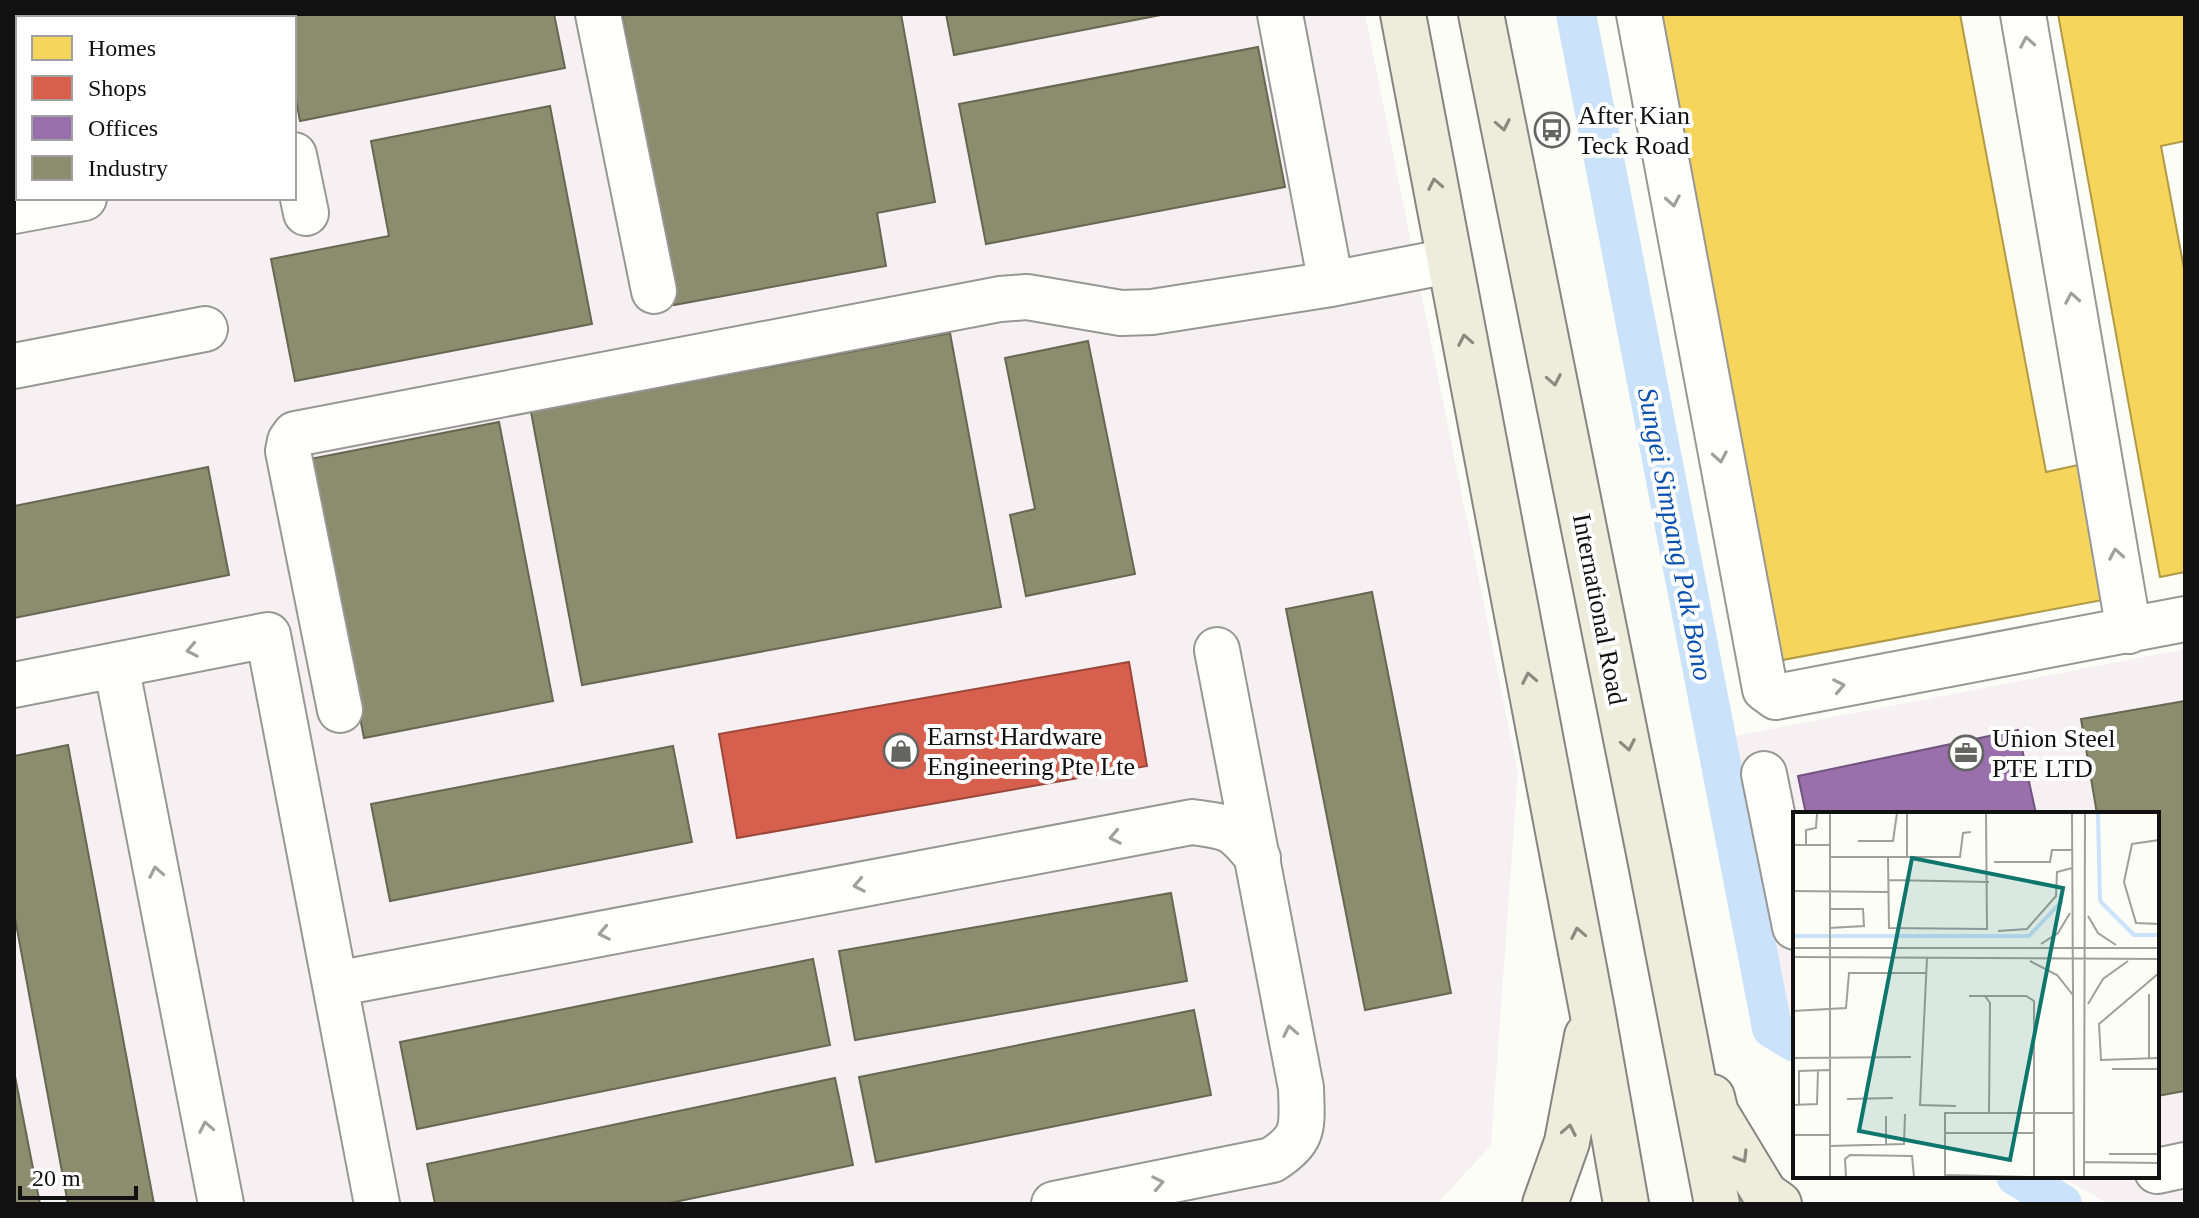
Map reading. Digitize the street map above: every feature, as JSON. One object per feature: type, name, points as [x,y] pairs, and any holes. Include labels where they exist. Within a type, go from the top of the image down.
[{"type":"main road","points":[[1403,14],[1626,1204]]},
{"type":"main road","name":"International Road","points":[[1481,14],[1717,1204]]},
{"type":"main road","points":[[1668,953],[1716,1113],[1765,1194],[1779,1204]]},
{"type":"main road","points":[[1545,1204],[1567,1142],[1592,1010]]},
{"type":"lane","points":[[598,14],[654,291]]},
{"type":"lane","points":[[1280,14],[1331,284]]},
{"type":"lane","points":[[1639,14],[1765,689],[1776,697],[2185,619]]},
{"type":"lane","points":[[2023,14],[2129,631]]},
{"type":"lane","points":[[296,165],[306,213]]},
{"type":"lane","points":[[14,211],[73,200]]},
{"type":"lane","points":[[340,710],[288,451],[295,434],[1000,299],[1027,297],[1121,313],[1152,312],[1331,284],[1449,261]]},
{"type":"lane","points":[[14,366],[205,329]]},
{"type":"lane","points":[[14,685],[268,635],[377,1204]]},
{"type":"lane","points":[[1054,1204],[1272,1160],[1293,1147],[1302,1123],[1301,1088],[1217,650]]},
{"type":"lane","points":[[116,665],[221,1204]]},
{"type":"lane","points":[[1192,822],[1216,806],[1242,772]]},
{"type":"lane","points":[[1764,774],[1793,917]]},
{"type":"lane","points":[[335,984],[1192,822],[1228,827],[1258,858]]},
{"type":"lane","points":[[2159,1171],[2185,1165]]},
{"type":"shaded area","points":[[14,14],[1365,14],[1518,773],[1491,1145],[1437,1204],[14,1204]]},
{"type":"shaded area","points":[[2185,649],[2185,1204],[2108,1204],[2064,1178],[2159,1178],[2159,812],[1793,812],[1793,1016],[1789,1014],[1735,736]]},
{"type":"building: Homes","points":[[1651,14],[1960,14],[2046,472],[2083,464],[2108,599],[1772,662]]},
{"type":"building: Homes","points":[[2058,14],[2185,14],[2185,141],[2161,146],[2185,274],[2185,572],[2160,577]]},
{"type":"building: Shops","points":[[1129,662],[1147,766],[737,838],[719,734]]},
{"type":"building: Offices","name":"Union Steel PTE LTD","points":[[2018,730],[2036,812],[1806,812],[1798,776]]},
{"type":"building: Industry","points":[[14,14],[194,14],[16,16],[14,176]]},
{"type":"building: Industry","points":[[554,14],[565,68],[300,121],[296,100],[296,16],[280,16]]},
{"type":"building: Industry","points":[[622,14],[901,14],[935,202],[877,213],[886,266],[674,305]]},
{"type":"building: Industry","points":[[946,14],[1166,14],[954,55]]},
{"type":"building: Industry","points":[[1258,47],[1285,187],[986,244],[959,104]]},
{"type":"building: Industry","points":[[550,106],[592,324],[295,381],[271,259],[389,236],[371,141]]},
{"type":"building: Industry","points":[[950,333],[1001,607],[582,685],[531,412]]},
{"type":"building: Industry","points":[[1088,341],[1135,574],[1026,596],[1010,515],[1035,509],[1005,358]]},
{"type":"building: Industry","points":[[499,422],[553,701],[364,738],[310,459]]},
{"type":"building: Industry","points":[[208,467],[229,575],[14,618],[14,506]]},
{"type":"building: Industry","points":[[1372,592],[1451,993],[1365,1010],[1286,609]]},
{"type":"building: Industry","points":[[2185,701],[2185,1091],[2159,1096],[2159,812],[2097,812],[2081,719]]},
{"type":"building: Industry","points":[[68,745],[154,1204],[68,1204],[14,913],[14,756]]},
{"type":"building: Industry","points":[[673,746],[692,842],[390,901],[371,804]]},
{"type":"building: Industry","points":[[1171,893],[1187,981],[855,1040],[839,951]]},
{"type":"building: Industry","points":[[813,959],[830,1045],[417,1129],[400,1042]]},
{"type":"building: Industry","points":[[1194,1010],[1211,1095],[876,1162],[859,1077]]},
{"type":"building: Industry","points":[[14,1071],[40,1204],[14,1204]]},
{"type":"building: Industry","points":[[835,1078],[853,1165],[665,1204],[435,1204],[427,1164]]},
{"type":"waterway","name":"Sungei Simpang Pak Bono","points":[[1576,14],[1772,1028],[1793,1041]]},
{"type":"waterway","name":"Sungei Simpang Pak Bono","points":[[2019,1178],[2062,1204]]},
{"type":"place","name":"After Kian Teck Road","points":[[1552,130]]},
{"type":"place","name":"Earnst Hardware Engineering Pte Lte","points":[[901,751]]},
{"type":"place","name":"Union Steel PTE LTD","points":[[1966,753]]}]
